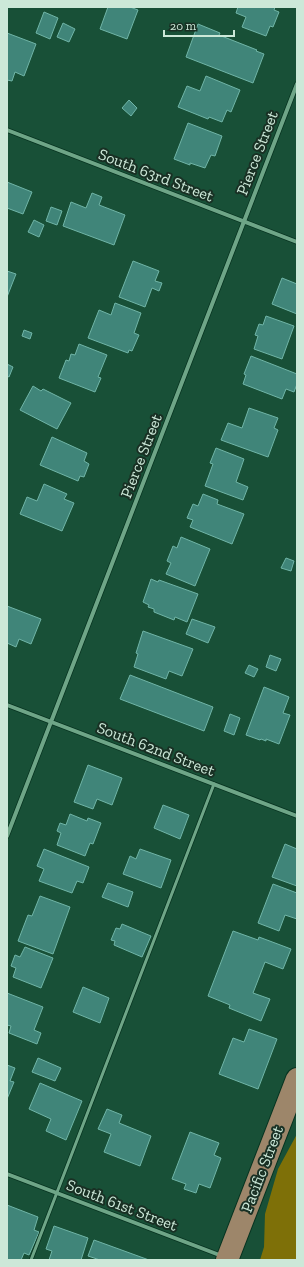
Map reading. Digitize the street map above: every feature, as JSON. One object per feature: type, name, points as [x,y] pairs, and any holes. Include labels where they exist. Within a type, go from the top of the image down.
[{"type":"main road","name":"Pacific Street","points":[[227,1259],[297,1079]]},
{"type":"street","name":"Pierce Street","points":[[7,836],[297,84]]},
{"type":"street","name":"South 63rd Street","points":[[7,130],[297,242]]},
{"type":"street","name":"South 62nd Street","points":[[7,705],[297,816]]},
{"type":"street","name":"South 61st Street","points":[[7,1174],[227,1259]]},
{"type":"lane","points":[[31,1260],[214,784]]},
{"type":"shaded area","points":[[297,1134],[297,1260],[260,1260],[264,1247],[265,1214],[278,1169]]},
{"type":"building","points":[[108,7],[130,7],[138,10],[127,39],[100,29]]},
{"type":"building","points":[[238,7],[275,7],[274,10],[279,12],[273,27],[270,26],[266,36],[242,27],[246,17],[236,13]]},
{"type":"building","points":[[44,12],[58,18],[50,39],[36,33]]},
{"type":"building","points":[[63,23],[75,29],[69,42],[57,37]]},
{"type":"building","points":[[198,24],[220,33],[219,35],[264,54],[253,83],[186,57]]},
{"type":"building","points":[[7,33],[36,44],[24,76],[15,72],[12,81],[7,80]]},
{"type":"building","points":[[206,76],[240,90],[231,112],[227,110],[222,122],[209,117],[208,119],[178,107],[187,86],[200,91]]},
{"type":"building","points":[[129,100],[137,108],[131,116],[122,108]]},
{"type":"building","points":[[188,123],[222,136],[215,156],[211,155],[205,168],[190,163],[190,165],[174,159]]},
{"type":"building","points":[[7,182],[32,192],[23,214],[7,208]]},
{"type":"building","points":[[92,193],[102,197],[99,205],[125,215],[114,245],[63,226],[71,202],[86,208]]},
{"type":"building","points":[[51,207],[62,211],[57,225],[46,221]]},
{"type":"building","points":[[34,220],[44,225],[39,237],[28,232]]},
{"type":"building","points":[[133,261],[159,271],[155,281],[162,283],[159,291],[152,288],[145,307],[119,297]]},
{"type":"building","points":[[7,271],[16,274],[7,297]]},
{"type":"building","points":[[282,278],[297,284],[297,314],[272,304]]},
{"type":"building","points":[[115,303],[141,313],[134,333],[139,335],[132,351],[129,350],[128,353],[88,338],[99,310],[111,315]]},
{"type":"building","points":[[266,316],[294,326],[282,359],[254,349],[258,336],[255,335],[259,324],[263,325]]},
{"type":"building","points":[[24,330],[32,333],[30,339],[22,336]]},
{"type":"building","points":[[79,344],[107,355],[98,377],[101,378],[95,392],[59,378],[66,360],[69,361],[71,354],[75,355]]},
{"type":"building","points":[[251,356],[297,374],[297,384],[294,392],[286,389],[282,399],[243,384],[246,375],[244,374]]},
{"type":"building","points":[[7,364],[13,367],[9,377],[7,376]]},
{"type":"building","points":[[33,386],[41,391],[43,389],[71,403],[57,429],[20,410]]},
{"type":"building","points":[[249,408],[278,418],[274,428],[278,430],[268,457],[221,440],[228,423],[242,428]]},
{"type":"building","points":[[52,437],[87,453],[84,461],[89,464],[84,477],[80,476],[78,481],[40,465]]},
{"type":"building","points":[[216,448],[244,459],[236,482],[248,487],[243,500],[205,486],[213,464],[210,463]]},
{"type":"building","points":[[44,484],[67,494],[64,499],[74,503],[62,531],[20,514],[27,497],[37,501]]},
{"type":"building","points":[[203,494],[218,500],[217,504],[244,514],[232,544],[190,527],[193,520],[187,518],[193,504],[198,506]]},
{"type":"building","points":[[181,537],[210,549],[195,586],[166,574],[171,563],[167,561],[173,546],[177,548]]},
{"type":"building","points":[[286,558],[294,561],[291,571],[281,568]]},
{"type":"building","points":[[151,579],[158,582],[159,580],[198,594],[187,622],[175,617],[174,620],[154,612],[154,609],[148,607],[149,605],[143,602]]},
{"type":"building","points":[[7,606],[41,619],[31,644],[19,639],[16,647],[7,643]]},
{"type":"building","points":[[192,619],[215,627],[208,643],[186,634]]},
{"type":"building","points":[[143,631],[193,649],[182,676],[169,671],[166,679],[134,667],[138,654],[136,653]]},
{"type":"building","points":[[270,655],[281,659],[276,671],[266,667]]},
{"type":"building","points":[[249,665],[258,669],[254,677],[245,673]]},
{"type":"building","points":[[130,675],[213,707],[204,731],[120,699]]},
{"type":"building","points":[[264,687],[289,697],[283,713],[290,715],[279,744],[266,739],[266,741],[260,740],[246,735]]},
{"type":"building","points":[[230,714],[240,718],[234,735],[224,731]]},
{"type":"building","points":[[88,765],[122,778],[112,805],[97,799],[93,809],[74,802]]},
{"type":"building","points":[[163,805],[189,815],[180,839],[154,828]]},
{"type":"building","points":[[70,814],[87,821],[88,818],[101,823],[93,844],[90,843],[85,856],[57,845],[61,833],[57,831],[60,823],[66,825]]},
{"type":"building","points":[[285,844],[297,849],[297,886],[272,877]]},
{"type":"building","points":[[44,849],[89,867],[83,883],[77,881],[72,893],[39,881],[44,869],[37,866]]},
{"type":"building","points":[[140,849],[171,860],[161,888],[123,874],[130,856],[136,859]]},
{"type":"building","points":[[108,883],[133,892],[128,907],[102,897]]},
{"type":"building","points":[[273,884],[297,893],[297,919],[285,915],[279,931],[258,923]]},
{"type":"building","points":[[40,896],[70,907],[53,954],[18,941],[28,915],[32,916]]},
{"type":"building","points":[[122,924],[151,936],[142,957],[114,945],[115,941],[111,940],[116,928],[120,929]]},
{"type":"building","points":[[233,931],[258,940],[259,937],[291,949],[283,969],[265,962],[253,993],[270,999],[261,1021],[229,1008],[230,1005],[208,996]]},
{"type":"building","points":[[25,947],[53,958],[41,988],[13,977],[16,968],[11,966],[15,955],[20,957]]},
{"type":"building","points":[[83,987],[109,998],[100,1023],[73,1012]]},
{"type":"building","points":[[7,993],[43,1007],[34,1030],[41,1033],[37,1044],[9,1033],[11,1026],[7,1025]]},
{"type":"building","points":[[249,1029],[277,1039],[258,1089],[219,1074],[233,1038],[244,1042]]},
{"type":"building","points":[[38,1058],[61,1068],[55,1081],[32,1072]]},
{"type":"building","points":[[7,1065],[15,1068],[10,1081],[14,1082],[7,1099]]},
{"type":"building","points":[[40,1083],[82,1101],[66,1140],[46,1131],[51,1119],[29,1109]]},
{"type":"building","points":[[107,1109],[122,1115],[119,1123],[151,1136],[140,1166],[104,1152],[111,1134],[98,1129]]},
{"type":"building","points":[[190,1132],[219,1143],[214,1155],[221,1158],[210,1188],[199,1184],[196,1193],[184,1189],[186,1184],[172,1179]]},
{"type":"building","points":[[7,1205],[38,1217],[34,1230],[39,1232],[29,1255],[24,1253],[21,1260],[7,1260]]},
{"type":"building","points":[[54,1226],[88,1238],[81,1260],[49,1260],[52,1251],[46,1249]]},
{"type":"building","points":[[94,1240],[149,1260],[100,1260],[88,1256]]}]
